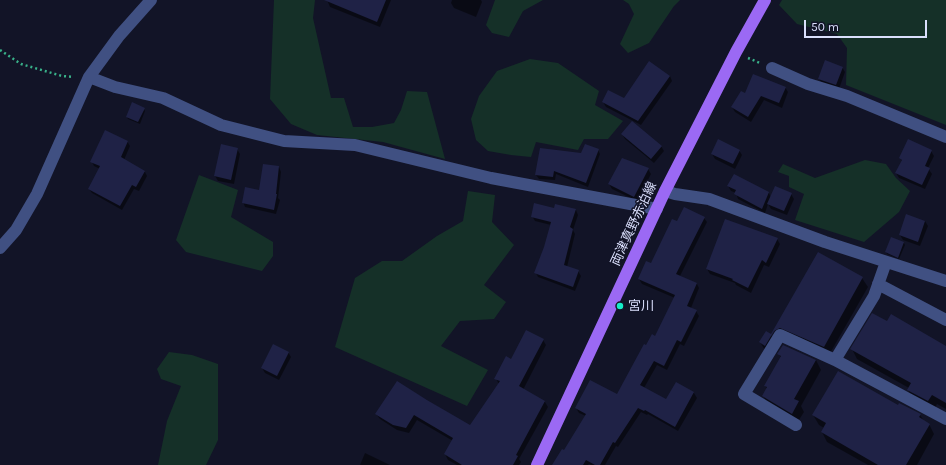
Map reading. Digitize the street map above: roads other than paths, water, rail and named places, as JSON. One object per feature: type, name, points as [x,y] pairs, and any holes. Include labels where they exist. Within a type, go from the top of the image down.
[{"type":"main road","name":"両津真野赤泊線","points":[[538,465],[657,209],[736,52],[765,0]]},
{"type":"street","points":[[0,248],[16,230],[37,194],[89,77],[119,36],[151,0]]},
{"type":"street","points":[[772,68],[808,84],[847,96],[946,137]]},
{"type":"street","points":[[89,77],[116,87],[163,98],[221,125],[284,141],[355,145],[491,178],[657,209]]},
{"type":"street","points":[[666,191],[675,194],[709,199],[825,242],[946,282]]},
{"type":"street","points":[[835,360],[874,296],[886,262]]},
{"type":"street","points":[[878,284],[946,320]]},
{"type":"street","points":[[796,425],[744,394],[780,335],[835,360],[946,419]]},
{"type":"place","name":"宮川","points":[[620,306]]}]
